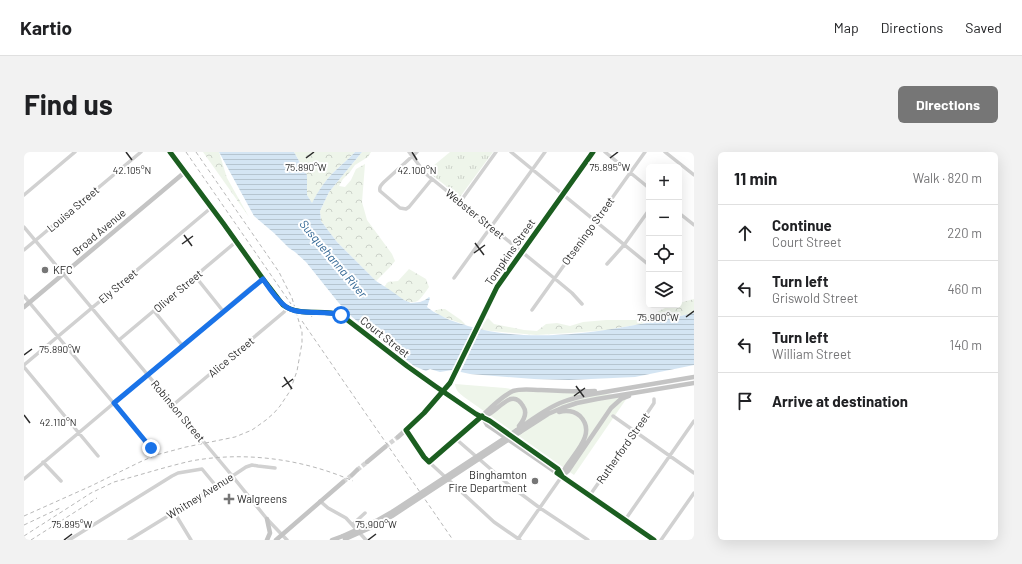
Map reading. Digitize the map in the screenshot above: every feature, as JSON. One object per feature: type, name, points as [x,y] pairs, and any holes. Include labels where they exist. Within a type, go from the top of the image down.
[{"type":"main road","points":[[170,152],[237,241],[263,279],[281,303],[287,308]]},
{"type":"main road","name":"Tompkins Street","points":[[398,436],[418,419],[443,392],[453,378],[497,287],[593,152]]},
{"type":"main road","name":"Broad Avenue","points":[[24,307],[185,172]]},
{"type":"main road","name":"Court Street","points":[[287,308],[299,312],[331,313],[341,315],[443,392],[476,414],[490,421],[558,469],[562,476],[654,540]]},
{"type":"main road","points":[[332,540],[344,538],[376,525],[392,516],[518,431],[545,411],[563,402],[585,395],[694,378]]},
{"type":"main road","points":[[518,431],[555,411],[577,403],[694,384]]},
{"type":"main road","points":[[482,416],[503,397],[514,390],[524,389],[581,392],[624,389]]},
{"type":"main road","points":[[562,476],[568,471],[603,418],[615,404],[626,397],[650,390]]},
{"type":"main road","points":[[482,416],[490,413],[506,400],[516,400],[522,404],[525,411],[525,416],[518,431]]},
{"type":"main road","points":[[535,422],[553,414],[565,411],[576,413],[584,422],[586,429],[584,438],[564,469],[562,476]]},
{"type":"main road","points":[[367,462],[385,447]]},
{"type":"main road","points":[[352,475],[357,470]]},
{"type":"main road","points":[[272,540],[343,482]]},
{"type":"main road","points":[[267,519],[270,533],[267,540]]},
{"type":"main road","points":[[276,540],[281,534]]},
{"type":"street","name":"Louisa Street","points":[[24,250],[141,152]]},
{"type":"street","name":"Webster Street","points":[[409,152],[421,168],[432,179],[554,278],[572,293],[582,304]]},
{"type":"street","points":[[417,152],[380,185],[380,191],[400,208],[406,209],[432,179]]},
{"type":"street","points":[[460,202],[496,152]]},
{"type":"street","points":[[511,152],[646,263]]},
{"type":"street","points":[[454,278],[545,152]]},
{"type":"street","points":[[605,152],[646,186]]},
{"type":"street","name":"Otseningo Street","points":[[532,310],[645,152]]},
{"type":"street","points":[[665,152],[694,175]]},
{"type":"street","points":[[24,195],[73,153]]},
{"type":"street","name":"Ely Street","points":[[24,366],[212,207]]},
{"type":"street","points":[[607,264],[624,245],[646,214]]},
{"type":"street","points":[[682,215],[694,225]]},
{"type":"street","name":"Robinson Street","points":[[24,228],[267,519],[287,540]]},
{"type":"street","name":"Oliver Street","points":[[119,340],[237,241]]},
{"type":"street","points":[[194,276],[223,311]]},
{"type":"street","points":[[24,479],[182,345],[263,279]]},
{"type":"street","points":[[24,296],[151,448]]},
{"type":"street","name":"Alice Street","points":[[173,405],[287,308]]},
{"type":"street","points":[[154,311],[182,345]]},
{"type":"street","points":[[24,366],[98,456]]},
{"type":"street","name":"Rutherford Street","points":[[590,496],[654,403],[654,400]]},
{"type":"street","points":[[429,462],[482,416]]},
{"type":"street","points":[[613,416],[694,473]]},
{"type":"street","points":[[625,520],[694,421]]},
{"type":"street","points":[[406,430],[429,462],[494,522],[519,539],[562,476]]},
{"type":"street","points":[[456,439],[509,485],[588,540]]},
{"type":"street","points":[[43,462],[61,481]]},
{"type":"street","name":"Whitney Avenue","points":[[129,540],[248,466],[275,468]]},
{"type":"street","points":[[69,540],[178,473],[202,469],[216,486]]},
{"type":"street","points":[[661,540],[694,493]]},
{"type":"street","points":[[320,501],[328,508],[346,518],[366,540]]},
{"type":"street","points":[[174,512],[191,540]]},
{"type":"street","points":[[353,524],[365,513]]},
{"type":"green space","points":[[203,152],[219,152],[227,178],[249,217]]},
{"type":"green space","points":[[294,152],[355,152],[329,177],[312,204],[307,195],[307,175]]},
{"type":"green space","points":[[362,152],[371,152],[368,157],[355,165],[339,186],[345,187],[351,180],[356,169],[365,164],[362,202],[367,220],[392,254],[395,261],[376,281],[337,242],[321,221],[320,211],[329,192]]},
{"type":"green space","points":[[450,152],[493,152],[460,197],[427,171]]},
{"type":"green space","points":[[409,269],[426,279],[429,287],[419,300],[415,302],[405,301],[384,287],[388,282],[398,281]]},
{"type":"green space","points":[[694,299],[694,313],[608,330],[536,335],[481,330],[488,318],[494,324],[537,331],[546,324],[557,323],[570,326],[583,322],[635,320],[665,308],[682,308],[682,302]]},
{"type":"green space","points":[[445,309],[466,325],[440,316],[434,311]]},
{"type":"green space","points":[[455,384],[523,391],[629,395],[574,475],[464,397],[458,392]]},
{"type":"water","name":"Susquehanna River","points":[[219,152],[294,152],[307,175],[307,195],[312,203],[322,185],[332,174],[355,152],[362,152],[329,192],[320,211],[321,221],[337,242],[376,281],[404,300],[411,303],[420,302],[429,297],[427,307],[450,320],[495,332],[523,335],[581,333],[639,324],[694,313],[694,365],[635,377],[569,380],[470,374],[452,370],[440,372],[430,369],[426,371],[414,366],[352,317],[306,262],[254,216]]},
{"type":"pier","points":[[474,326],[481,328],[460,373],[452,372]]},
{"type":"tunnel","points":[[385,447],[398,437]]},
{"type":"tunnel","points":[[357,470],[367,462]]},
{"type":"tunnel","points":[[343,482],[352,475]]},
{"type":"railway","points":[[186,152],[291,304]]},
{"type":"railway","points":[[24,516],[156,455],[235,437],[252,430],[274,413],[290,391],[297,371],[302,343],[302,332],[292,298],[279,272],[196,152]]},
{"type":"railway","points":[[306,308],[312,317]]},
{"type":"railway","points":[[302,321],[453,540]]},
{"type":"railway","points":[[24,536],[91,493],[114,482],[191,461],[232,457],[274,459],[314,467],[353,481]]},
{"type":"railway","points":[[31,540],[97,498]]},
{"type":"railway","points":[[24,525],[60,508]]},
{"type":"cycle path","points":[[170,152],[283,305],[297,311],[334,313],[341,315],[435,386],[476,414],[490,421],[558,469],[562,476]]},
{"type":"cycle path","points":[[482,416],[429,462],[406,430],[424,413],[450,383],[497,287],[593,152]]},
{"type":"cycle path","points":[[557,473],[654,540]]},
{"type":"place","name":"KFC","points":[[45,270]]},
{"type":"place","name":"Binghamton Fire Department","points":[[535,481]]},
{"type":"place","name":"Walgreens","points":[[229,499]]},
{"type":"route","points":[[151,448],[114,403],[249,289],[263,279],[281,303],[287,308],[299,312],[331,313],[341,315]]}]
